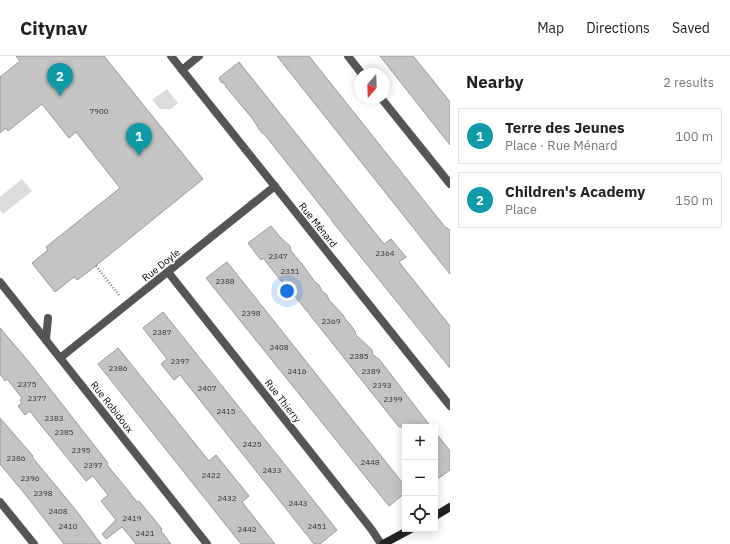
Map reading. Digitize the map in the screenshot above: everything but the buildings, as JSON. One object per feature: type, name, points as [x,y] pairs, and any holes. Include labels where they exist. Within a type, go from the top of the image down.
[{"type":"street","name":"Rue Ménard","points":[[171,56],[450,406]]},
{"type":"street","points":[[182,70],[199,56]]},
{"type":"street","points":[[348,56],[357,68]]},
{"type":"street","points":[[386,104],[450,184]]},
{"type":"street","name":"Rue Doyle","points":[[60,358],[275,186]]},
{"type":"street","name":"Rue Thierry","points":[[168,272],[382,544]]},
{"type":"street","name":"Rue Robidoux","points":[[0,282],[207,544]]},
{"type":"street","points":[[46,340],[48,318]]},
{"type":"street","points":[[0,502],[34,544]]},
{"type":"street","points":[[438,514],[450,507]]},
{"type":"street","points":[[382,544],[404,532]]},
{"type":"path","points":[[96,266],[119,295]]},
{"type":"shaded area","points":[[167,89],[178,103],[171,109],[160,109],[152,100]]},
{"type":"shaded area","points":[[22,179],[32,191],[3,214],[0,210],[0,197]]},
{"type":"place","name":"Children's Academy","points":[[60,96]]},
{"type":"place","name":"Terre des Jeunes","points":[[139,156]]}]
